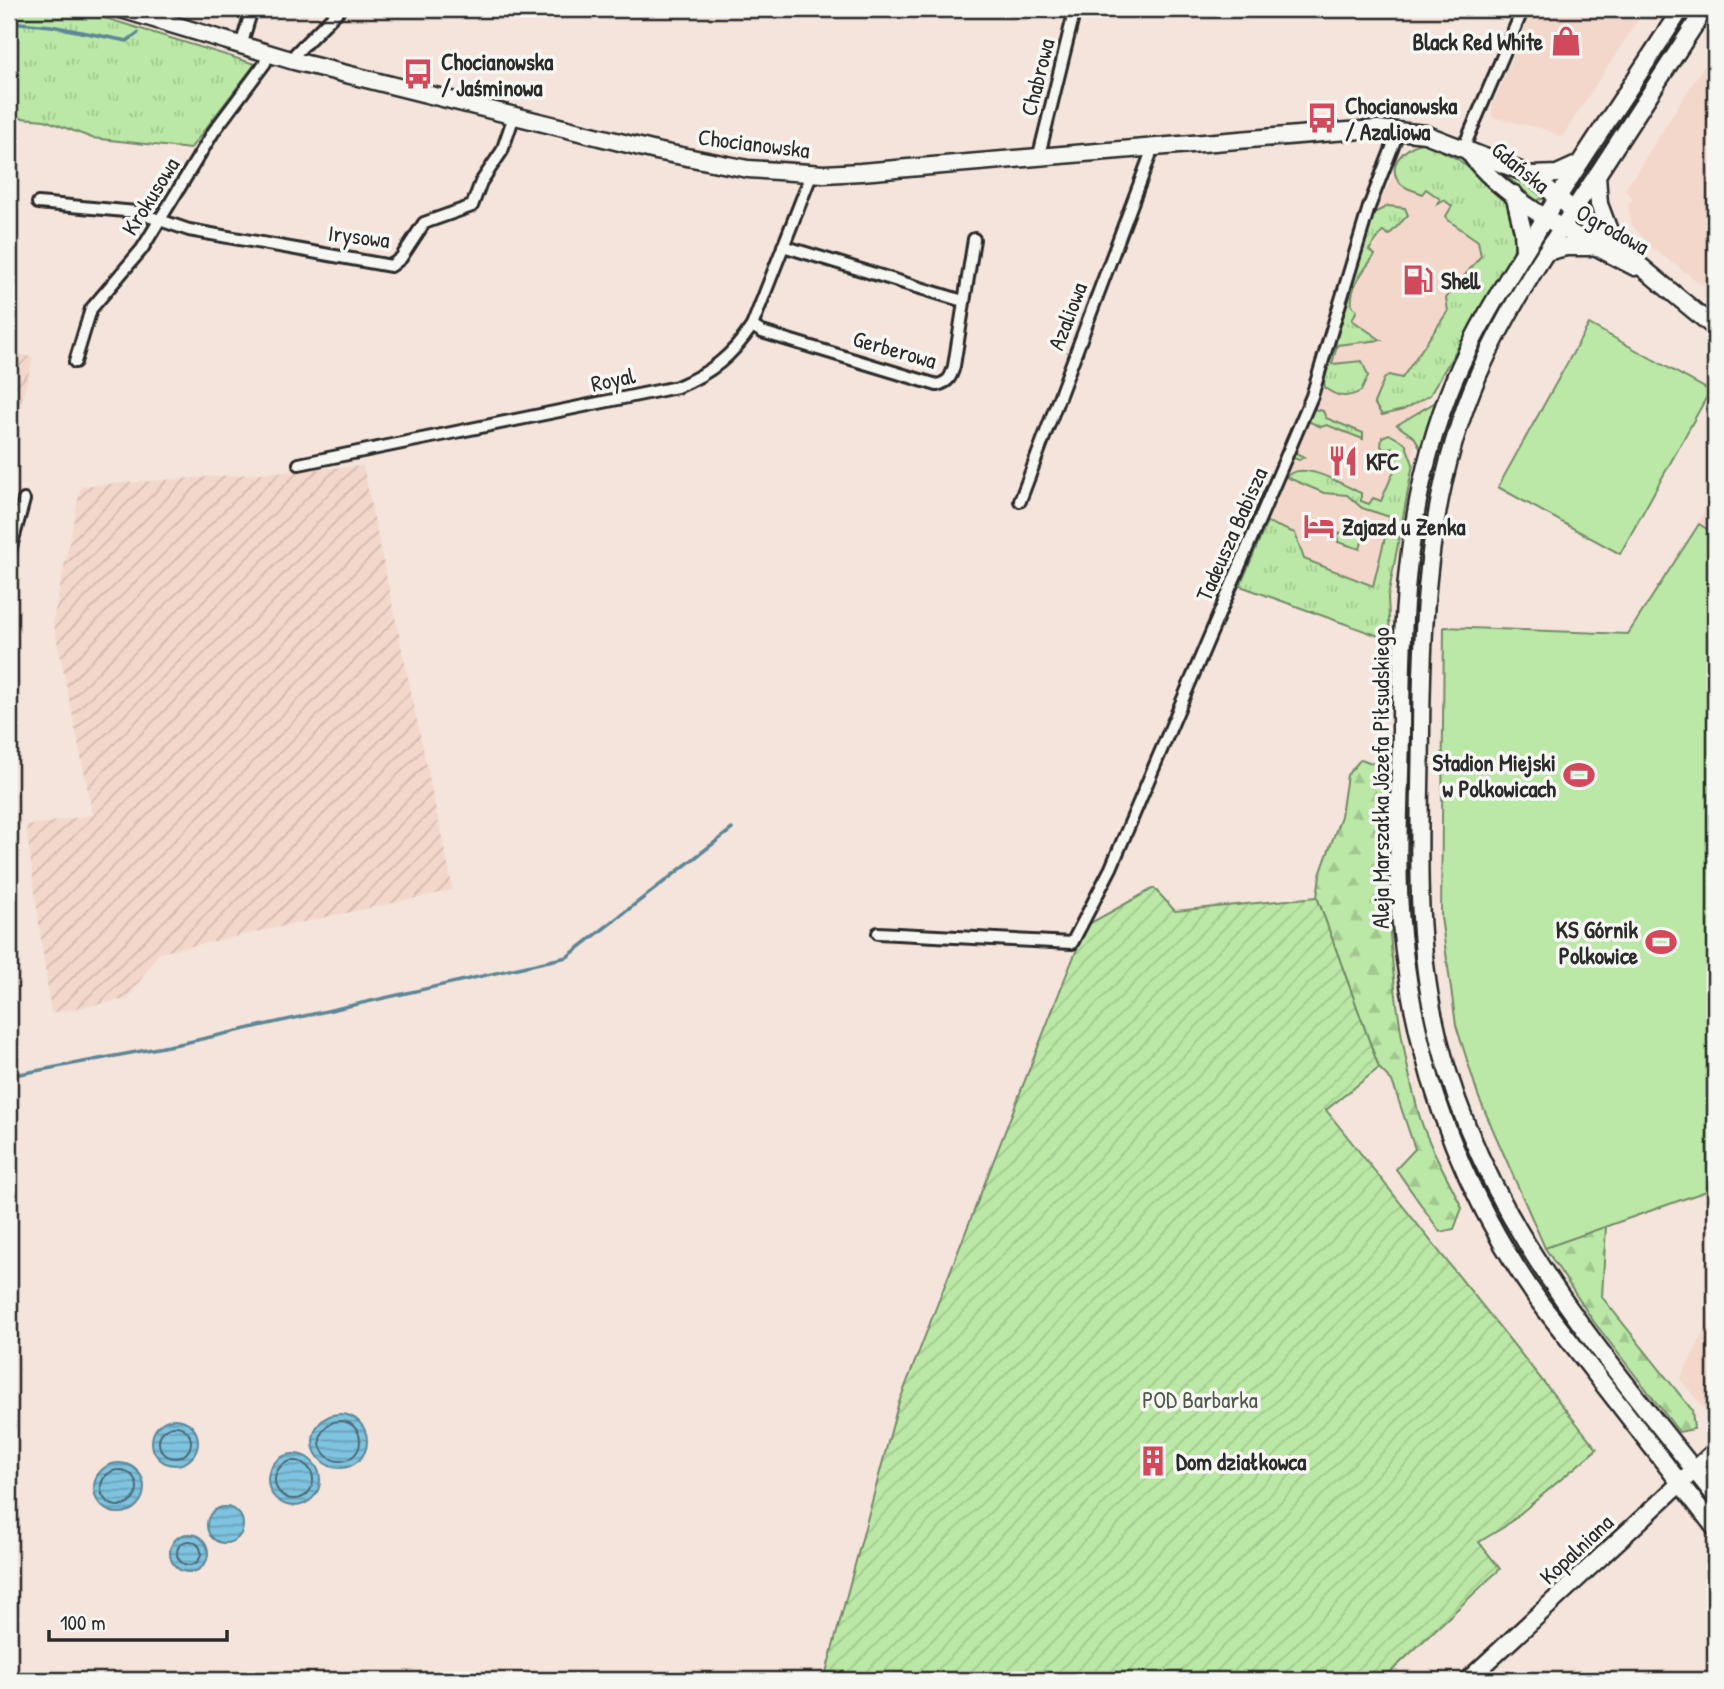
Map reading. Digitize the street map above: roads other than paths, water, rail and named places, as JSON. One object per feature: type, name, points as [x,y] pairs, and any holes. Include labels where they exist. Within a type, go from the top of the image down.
[{"type":"main road","name":"Chocianowska","points":[[121,9],[294,61],[706,162],[812,173],[861,172],[1149,146],[1399,130]]},
{"type":"main road","name":"Aleja Marszałka Józefa Piłsudskiego","points":[[1681,9],[1558,196],[1488,309],[1454,381],[1432,446],[1413,523],[1402,647],[1401,932],[1414,1016],[1429,1075],[1446,1125],[1479,1203],[1516,1268],[1541,1304],[1715,1528]]},
{"type":"main road","name":"Aleja Marszałka Józefa Piłsudskiego","points":[[1705,9],[1511,308],[1462,416],[1433,524],[1422,624],[1419,872],[1422,932],[1432,1009],[1448,1069],[1476,1148],[1495,1189],[1530,1254],[1569,1309],[1715,1496]]},
{"type":"main road","name":"Gdańska","points":[[1399,130],[1434,136],[1531,175],[1574,208]]},
{"type":"main road","name":"Gdańska","points":[[1466,150],[1478,165],[1546,216]]},
{"type":"main road","points":[[1531,175],[1557,174],[1580,164]]},
{"type":"main road","points":[[1597,174],[1596,191],[1601,215],[1615,242]]},
{"type":"main road","points":[[1514,194],[1523,231],[1524,250]]},
{"type":"main road","name":"Ogrodowa","points":[[1574,208],[1715,328]]},
{"type":"main road","name":"Ogrodowa","points":[[1546,216],[1590,247],[1659,280]]},
{"type":"main road","points":[[1546,252],[1566,247],[1590,247]]},
{"type":"main road","name":"Kopalniana","points":[[1468,1680],[1715,1451]]},
{"type":"street","points":[[241,46],[252,9]]},
{"type":"street","points":[[294,61],[296,53],[340,9]]},
{"type":"street","name":"Chabrowa","points":[[1039,155],[1075,9]]},
{"type":"street","points":[[1466,150],[1523,9]]},
{"type":"street","name":"Krokusowa","points":[[75,362],[91,309],[142,249],[214,131],[265,63],[268,54]]},
{"type":"street","name":"Irysowa","points":[[161,218],[189,230],[391,266],[401,258],[424,223],[472,206],[481,182],[502,151],[514,116]]},
{"type":"street","name":"Tadeusza Babisza","points":[[878,933],[1072,943],[1111,868],[1302,421],[1369,207],[1399,130]]},
{"type":"street","name":"Azaliowa","points":[[1020,500],[1150,156],[1149,146]]},
{"type":"street","name":"Royal","points":[[299,464],[677,387],[709,373],[723,361],[752,326],[812,173]]},
{"type":"street","points":[[38,203],[136,212],[161,218]]},
{"type":"street","name":"Gerberowa","points":[[752,326],[762,332],[937,385],[951,377],[974,239]]},
{"type":"street","points":[[783,246],[963,301]]},
{"type":"street","points":[[9,554],[24,500]]},
{"type":"water","points":[[340,1414],[359,1422],[367,1441],[359,1460],[340,1468],[321,1460],[313,1441],[321,1422]]},
{"type":"water","points":[[175,1419],[184,1420],[191,1426],[197,1433],[197,1451],[191,1458],[184,1464],[175,1465],[166,1464],[159,1458],[153,1451],[152,1442],[153,1433],[159,1426],[166,1420]]},
{"type":"water","points":[[294,1454],[304,1456],[312,1462],[318,1470],[318,1490],[312,1498],[304,1504],[294,1506],[284,1504],[276,1498],[270,1490],[268,1480],[270,1470],[276,1462],[284,1456]]},
{"type":"water","points":[[119,1463],[137,1470],[144,1488],[137,1506],[119,1513],[101,1506],[94,1488],[101,1470]]},
{"type":"water","points":[[225,1507],[238,1512],[243,1525],[238,1538],[225,1543],[212,1538],[207,1525],[212,1512]]},
{"type":"water","points":[[189,1534],[202,1540],[208,1553],[202,1566],[189,1572],[176,1566],[170,1553],[176,1540]]},
{"type":"waterway","points":[[9,22],[51,26],[127,41],[138,33]]},
{"type":"waterway","points":[[9,1076],[184,1043],[567,957],[732,829]]},
{"type":"place","name":"Black Red White","points":[[1566,41]]},
{"type":"place","name":"Chocianowska / Jaśminowa","points":[[418,74]]},
{"type":"place","name":"Chocianowska / Azaliowa","points":[[1322,118]]},
{"type":"place","name":"Shell","points":[[1418,280]]},
{"type":"place","name":"KFC","points":[[1343,461]]},
{"type":"place","name":"Zajazd u Zenka","points":[[1319,526]]},
{"type":"place","name":"Stadion Miejski w Polkowicach","points":[[1579,775]]},
{"type":"place","name":"KS Górnik Polkowice","points":[[1661,942]]},
{"type":"place","name":"Dom działkowca","points":[[1153,1461]]},
{"type":"park label","name":"POD Barbarka","points":[[1200,1399]]}]
